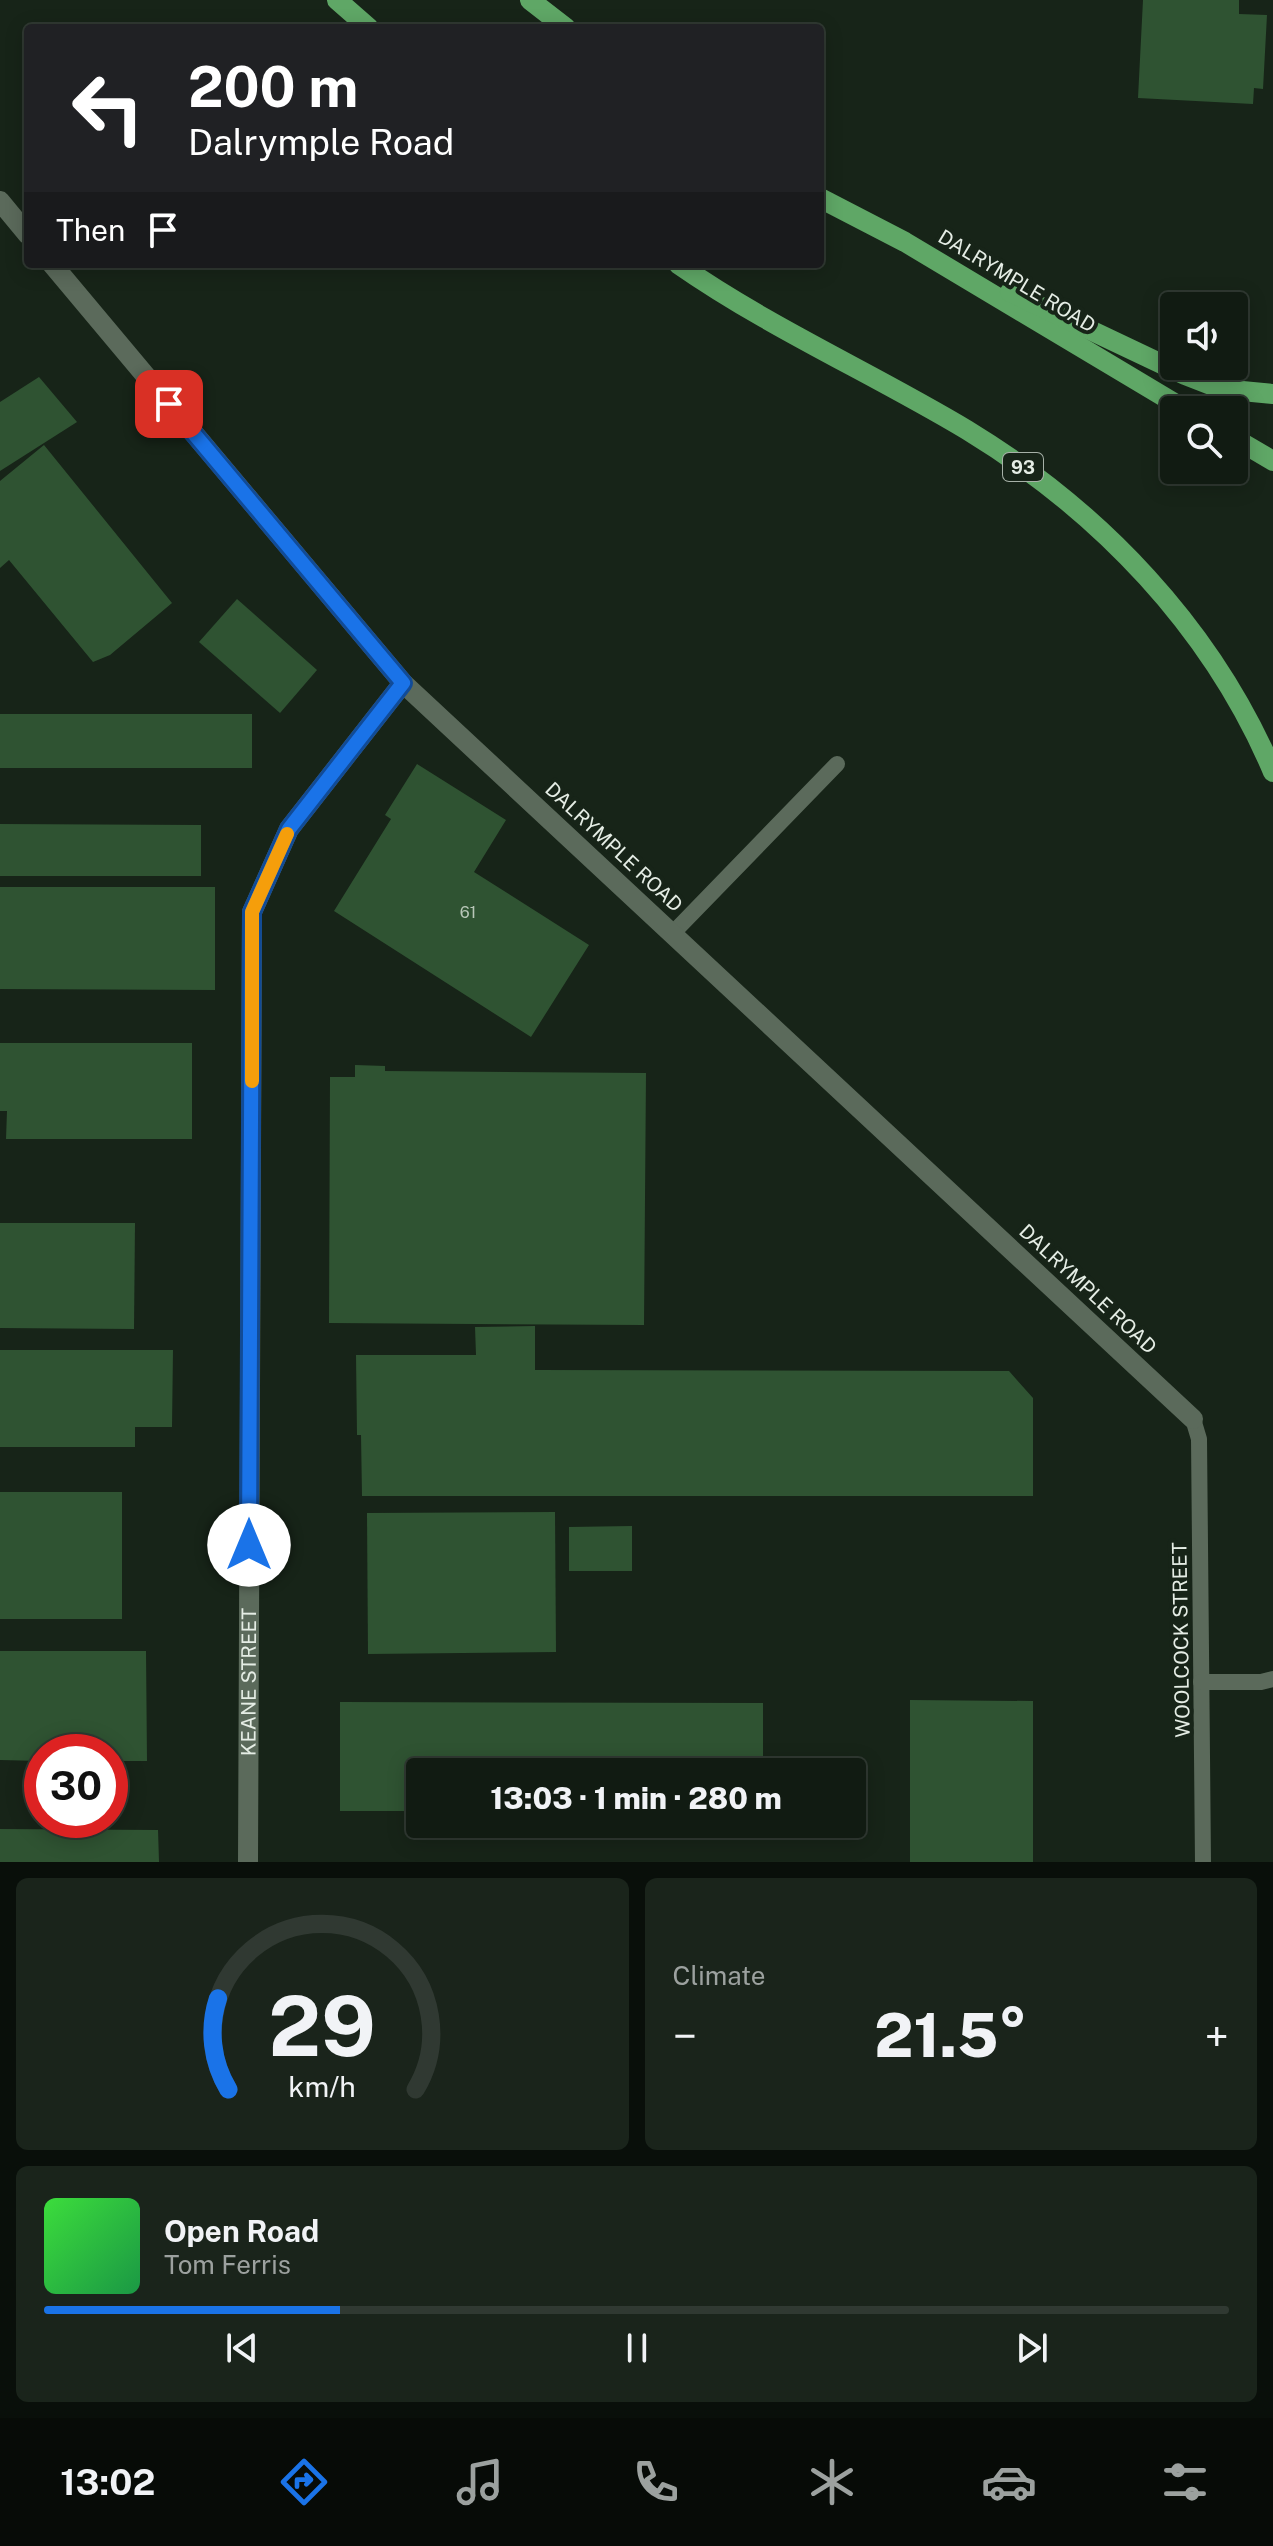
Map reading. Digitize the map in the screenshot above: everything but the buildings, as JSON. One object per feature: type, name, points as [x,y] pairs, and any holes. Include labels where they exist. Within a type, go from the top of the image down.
[{"type":"main road","points":[[337,0],[364,24]]},
{"type":"main road","points":[[530,0],[561,24]]},
{"type":"main road","name":"DALRYMPLE ROAD","points":[[824,200],[905,242],[1163,396]]},
{"type":"main road","points":[[905,242],[1185,375],[1221,389],[1273,394]]},
{"type":"main road","name":"93","points":[[684,268],[721,294],[967,430],[1040,478],[1106,534],[1165,597],[1217,667],[1261,743],[1273,772]]},
{"type":"main road","points":[[1248,446],[1273,461]]},
{"type":"street","points":[[0,201],[24,230]]},
{"type":"street","name":"DALRYMPLE ROAD","points":[[55,268],[403,683],[1193,1419]]},
{"type":"street","name":"KEANE STREET","points":[[248,1862],[252,912],[289,829],[403,683]]},
{"type":"lane","points":[[672,934],[837,764]]},
{"type":"lane","name":"WOOLCOCK STREET","points":[[1193,1419],[1199,1439],[1203,1862]]},
{"type":"lane","points":[[1201,1682],[1261,1682],[1273,1679]]},
{"type":"slow traffic","points":[[252,1081],[252,912],[287,834]]},
{"type":"route","points":[[169,404],[403,683],[289,829],[252,912],[249,1545]]}]
